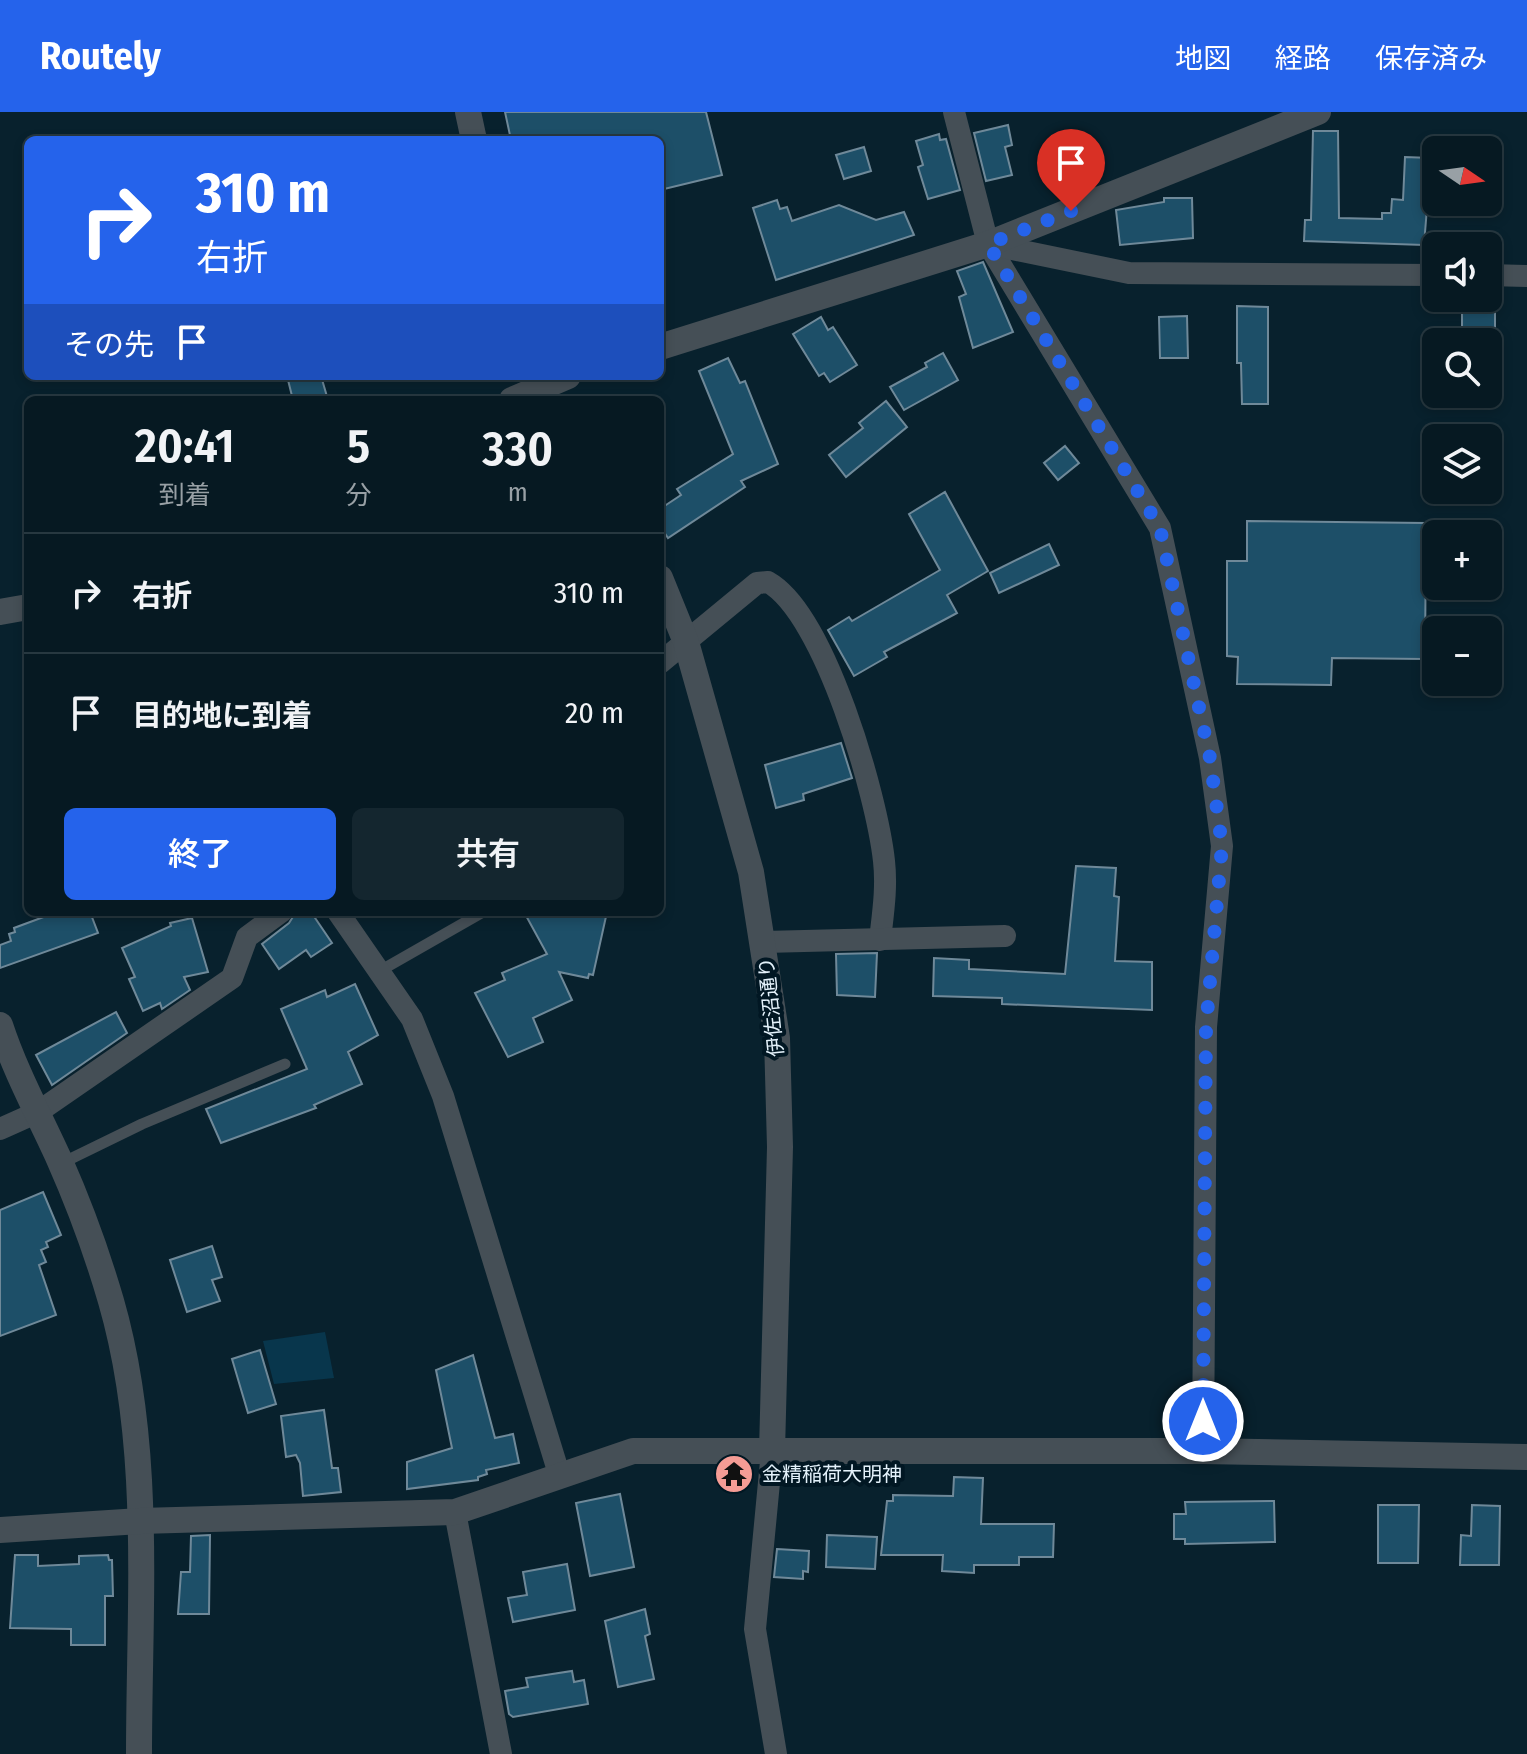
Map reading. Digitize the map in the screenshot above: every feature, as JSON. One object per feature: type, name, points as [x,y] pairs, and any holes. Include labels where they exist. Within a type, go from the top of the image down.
[{"type":"street","points":[[468,112],[473,136]]},
{"type":"street","points":[[954,112],[988,244],[1160,528],[1210,758],[1222,846],[1206,1027],[1203,1451]]},
{"type":"street","points":[[664,346],[988,244],[1318,112]]},
{"type":"street","points":[[988,244],[1129,273],[1422,275]]},
{"type":"street","points":[[1502,275],[1527,276]]},
{"type":"street","points":[[523,396],[557,383]]},
{"type":"street","points":[[664,660],[757,583],[768,582],[793,602],[828,665],[880,832],[886,891],[880,940]]},
{"type":"street","name":"伊佐沼通り","points":[[664,588],[686,642],[751,872],[777,1038],[780,1147],[772,1451]]},
{"type":"street","points":[[0,612],[24,608]]},
{"type":"street","points":[[0,1129],[38,1112],[232,978],[247,937],[276,916]]},
{"type":"street","points":[[341,916],[412,1019],[443,1096],[560,1477]]},
{"type":"street","points":[[764,942],[1005,936]]},
{"type":"street","points":[[0,1025],[61,1164],[111,1303],[126,1369],[135,1436],[140,1521],[139,1754]]},
{"type":"street","points":[[0,1530],[140,1521],[455,1512],[633,1451],[1203,1451],[1527,1457]]},
{"type":"street","points":[[772,1451],[755,1629],[776,1754]]},
{"type":"street","points":[[455,1512],[501,1754]]},
{"type":"lane","points":[[378,973],[476,916]]},
{"type":"lane","points":[[61,1164],[142,1124],[285,1064]]},
{"type":"shaded area","points":[[325,1332],[334,1378],[274,1384],[263,1341]]},
{"type":"building","points":[[505,112],[706,112],[722,175],[664,189],[664,136],[510,136]]},
{"type":"building","points":[[1008,125],[1012,145],[1005,147],[1012,175],[986,181],[974,133]]},
{"type":"building","points":[[1313,131],[1338,131],[1339,218],[1382,219],[1382,213],[1391,213],[1392,199],[1403,200],[1405,157],[1422,158],[1422,216],[1426,216],[1422,245],[1304,241],[1305,220],[1311,220]]},
{"type":"building","points":[[939,134],[940,140],[946,139],[960,190],[928,199],[918,167],[923,165],[916,141]]},
{"type":"building","points":[[864,147],[871,171],[844,179],[836,155]]},
{"type":"building","points":[[1164,198],[1192,198],[1193,238],[1120,245],[1116,210],[1164,202]]},
{"type":"building","points":[[777,200],[780,209],[787,207],[792,221],[839,205],[876,220],[904,212],[914,235],[776,280],[753,208]]},
{"type":"building","points":[[983,262],[1013,332],[973,348],[959,297],[966,294],[957,271]]},
{"type":"building","points":[[1237,306],[1268,307],[1268,404],[1242,404],[1241,363],[1237,363]]},
{"type":"building","points":[[1462,312],[1495,312],[1495,328],[1462,328]]},
{"type":"building","points":[[1187,316],[1188,358],[1160,358],[1159,317]]},
{"type":"building","points":[[821,317],[828,330],[833,327],[857,365],[830,382],[824,373],[819,376],[793,334]]},
{"type":"building","points":[[943,353],[958,380],[904,410],[890,387],[927,367],[925,363]]},
{"type":"building","points":[[728,358],[740,383],[745,381],[778,464],[741,481],[745,487],[668,538],[664,532],[664,506],[681,495],[677,489],[733,454],[699,371]]},
{"type":"building","points":[[288,380],[322,380],[327,396],[292,396]]},
{"type":"building","points":[[886,401],[907,427],[846,477],[829,455],[863,428],[859,423]]},
{"type":"building","points":[[1065,446],[1079,463],[1058,480],[1044,463]]},
{"type":"building","points":[[945,492],[988,571],[947,595],[957,613],[884,652],[887,657],[854,676],[828,630],[849,617],[852,621],[940,570],[909,514]]},
{"type":"building","points":[[1247,521],[1422,523],[1422,600],[1425,600],[1425,616],[1422,616],[1422,659],[1332,658],[1331,685],[1237,684],[1238,657],[1227,656],[1227,561],[1247,561]]},
{"type":"building","points":[[1049,544],[1059,565],[999,593],[990,573]]},
{"type":"building","points":[[841,743],[852,778],[803,794],[804,800],[776,808],[765,765]]},
{"type":"building","points":[[1076,866],[1116,868],[1114,896],[1119,897],[1115,961],[1152,962],[1152,1010],[1002,1004],[1002,998],[933,996],[934,958],[969,960],[969,969],[1065,974]]},
{"type":"building","points":[[46,916],[92,916],[98,933],[0,968],[0,945],[11,941],[9,934],[15,932],[14,928]]},
{"type":"building","points":[[293,916],[314,916],[332,943],[311,957],[306,950],[279,969],[262,944]]},
{"type":"building","points":[[526,916],[606,916],[593,975],[589,974],[588,978],[559,972],[572,1000],[533,1018],[543,1042],[508,1057],[475,993],[505,980],[502,973],[547,954]]},
{"type":"building","points":[[192,918],[208,972],[184,977],[190,990],[162,1009],[160,1003],[143,1011],[129,979],[135,977],[122,948],[171,926],[170,923]]},
{"type":"building","points":[[877,953],[875,997],[837,995],[836,954]]},
{"type":"building","points":[[355,984],[378,1035],[348,1052],[362,1084],[314,1105],[316,1108],[221,1143],[206,1109],[307,1069],[281,1009],[325,990],[327,997]]},
{"type":"building","points":[[116,1012],[127,1033],[52,1085],[36,1055]]},
{"type":"building","points":[[43,1192],[61,1235],[46,1242],[48,1247],[41,1250],[46,1262],[39,1265],[56,1315],[0,1336],[0,1210]]},
{"type":"building","points":[[212,1246],[222,1277],[212,1280],[220,1301],[187,1312],[170,1260]]},
{"type":"building","points":[[260,1350],[276,1404],[248,1413],[232,1359]]},
{"type":"building","points":[[473,1355],[495,1438],[513,1434],[519,1463],[486,1470],[487,1474],[478,1477],[478,1480],[407,1489],[407,1462],[452,1448],[436,1370]]},
{"type":"building","points":[[324,1410],[332,1468],[338,1468],[341,1492],[303,1496],[300,1463],[296,1455],[286,1457],[281,1416]]},
{"type":"building","points":[[954,1477],[983,1478],[981,1524],[1054,1524],[1053,1557],[1019,1557],[1019,1565],[974,1565],[974,1573],[942,1571],[943,1555],[881,1555],[887,1501],[893,1501],[893,1495],[953,1496]]},
{"type":"building","points":[[620,1494],[634,1567],[590,1576],[576,1503]]},
{"type":"building","points":[[1274,1501],[1275,1542],[1185,1544],[1185,1539],[1174,1539],[1174,1514],[1186,1514],[1185,1502]]},
{"type":"building","points":[[1378,1505],[1419,1505],[1418,1563],[1378,1563]]},
{"type":"building","points":[[1472,1505],[1500,1506],[1499,1565],[1460,1565],[1461,1535],[1471,1536]]},
{"type":"building","points":[[210,1535],[209,1614],[178,1614],[181,1572],[190,1572],[191,1536]]},
{"type":"building","points":[[827,1535],[877,1537],[875,1569],[826,1567]]},
{"type":"building","points":[[777,1549],[809,1551],[808,1572],[803,1571],[803,1579],[774,1577]]},
{"type":"building","points":[[15,1555],[38,1555],[38,1566],[79,1564],[79,1556],[108,1555],[112,1560],[113,1596],[105,1596],[105,1645],[71,1645],[71,1629],[10,1628]]},
{"type":"building","points":[[567,1564],[575,1610],[513,1622],[508,1598],[527,1595],[523,1572]]},
{"type":"building","points":[[645,1609],[650,1634],[645,1636],[654,1679],[618,1687],[605,1621]]},
{"type":"building","points":[[572,1671],[574,1682],[584,1680],[588,1704],[513,1717],[509,1714],[505,1691],[528,1687],[526,1678]]},
{"type":"place","name":"金精稲荷大明神","points":[[734,1474]]},
{"type":"route","points":[[1071,211],[988,244],[1160,528],[1210,758],[1222,846],[1206,1027],[1203,1421]]}]
